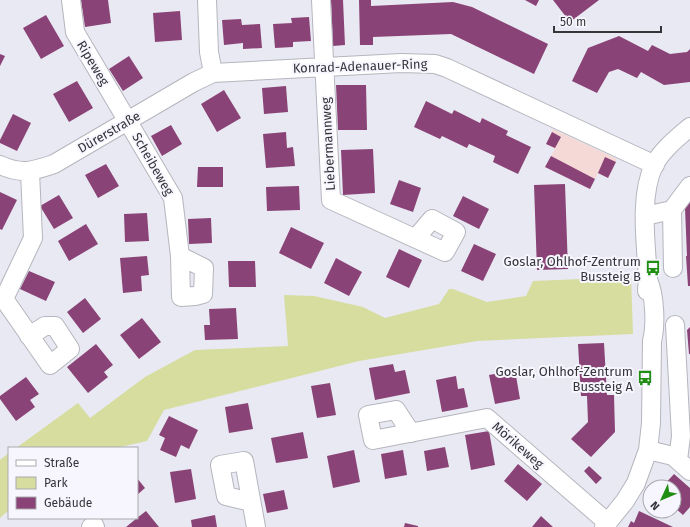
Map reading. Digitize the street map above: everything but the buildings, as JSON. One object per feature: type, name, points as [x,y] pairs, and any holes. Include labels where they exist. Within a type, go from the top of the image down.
[{"type":"street","name":"Ripeweg","points":[[71,0],[75,32],[128,121]]},
{"type":"street","points":[[207,0],[210,52],[213,73]]},
{"type":"street","points":[[321,0],[323,66]]},
{"type":"street","name":"Konrad-Adenauer-Ring","points":[[213,73],[323,66],[401,63],[435,64],[655,165]]},
{"type":"street","name":"Liebermannweg","points":[[323,66],[331,200],[416,238]]},
{"type":"street","name":"Dürerstraße","points":[[0,165],[8,169],[30,172],[54,164],[194,82],[213,73]]},
{"type":"street","name":"Scheibeweg","points":[[128,121],[174,198],[180,256]]},
{"type":"street","points":[[606,525],[625,501],[636,482],[648,450],[651,423],[652,341],[649,335],[647,288],[648,280],[645,216],[646,194],[655,165],[676,138],[690,127]]},
{"type":"street","points":[[29,336],[4,299],[33,238],[30,172]]},
{"type":"street","points":[[673,268],[672,210],[690,186]]},
{"type":"street","points":[[645,216],[672,210]]},
{"type":"street","points":[[675,325],[684,465]]},
{"type":"street","name":"Mörikeweg","points":[[411,434],[487,418],[606,525]]},
{"type":"street","points":[[648,450],[673,456],[684,465]]},
{"type":"street","points":[[252,502],[256,527]]},
{"type":"street","points":[[91,527],[94,525],[95,527]]},
{"type":"shaded area","points":[[553,129],[617,159],[608,178],[598,173],[590,189],[545,167],[555,149],[546,144]]},
{"type":"green space","points":[[631,277],[633,334],[477,341],[359,361],[164,410],[147,441],[120,447],[17,447],[78,403],[90,418],[145,377],[195,350],[288,346],[284,295],[314,296],[363,307],[385,318],[439,304],[449,289],[453,289],[487,302],[526,296],[533,281]]},
{"type":"green space","points":[[8,454],[8,511],[0,518],[0,460]]},
{"type":"place","name":"Goslar, Ohlhof-Zentrum Bussteig B","points":[[653,268]]},
{"type":"place","name":"Goslar, Ohlhof-Zentrum Bussteig A","points":[[645,378]]}]
